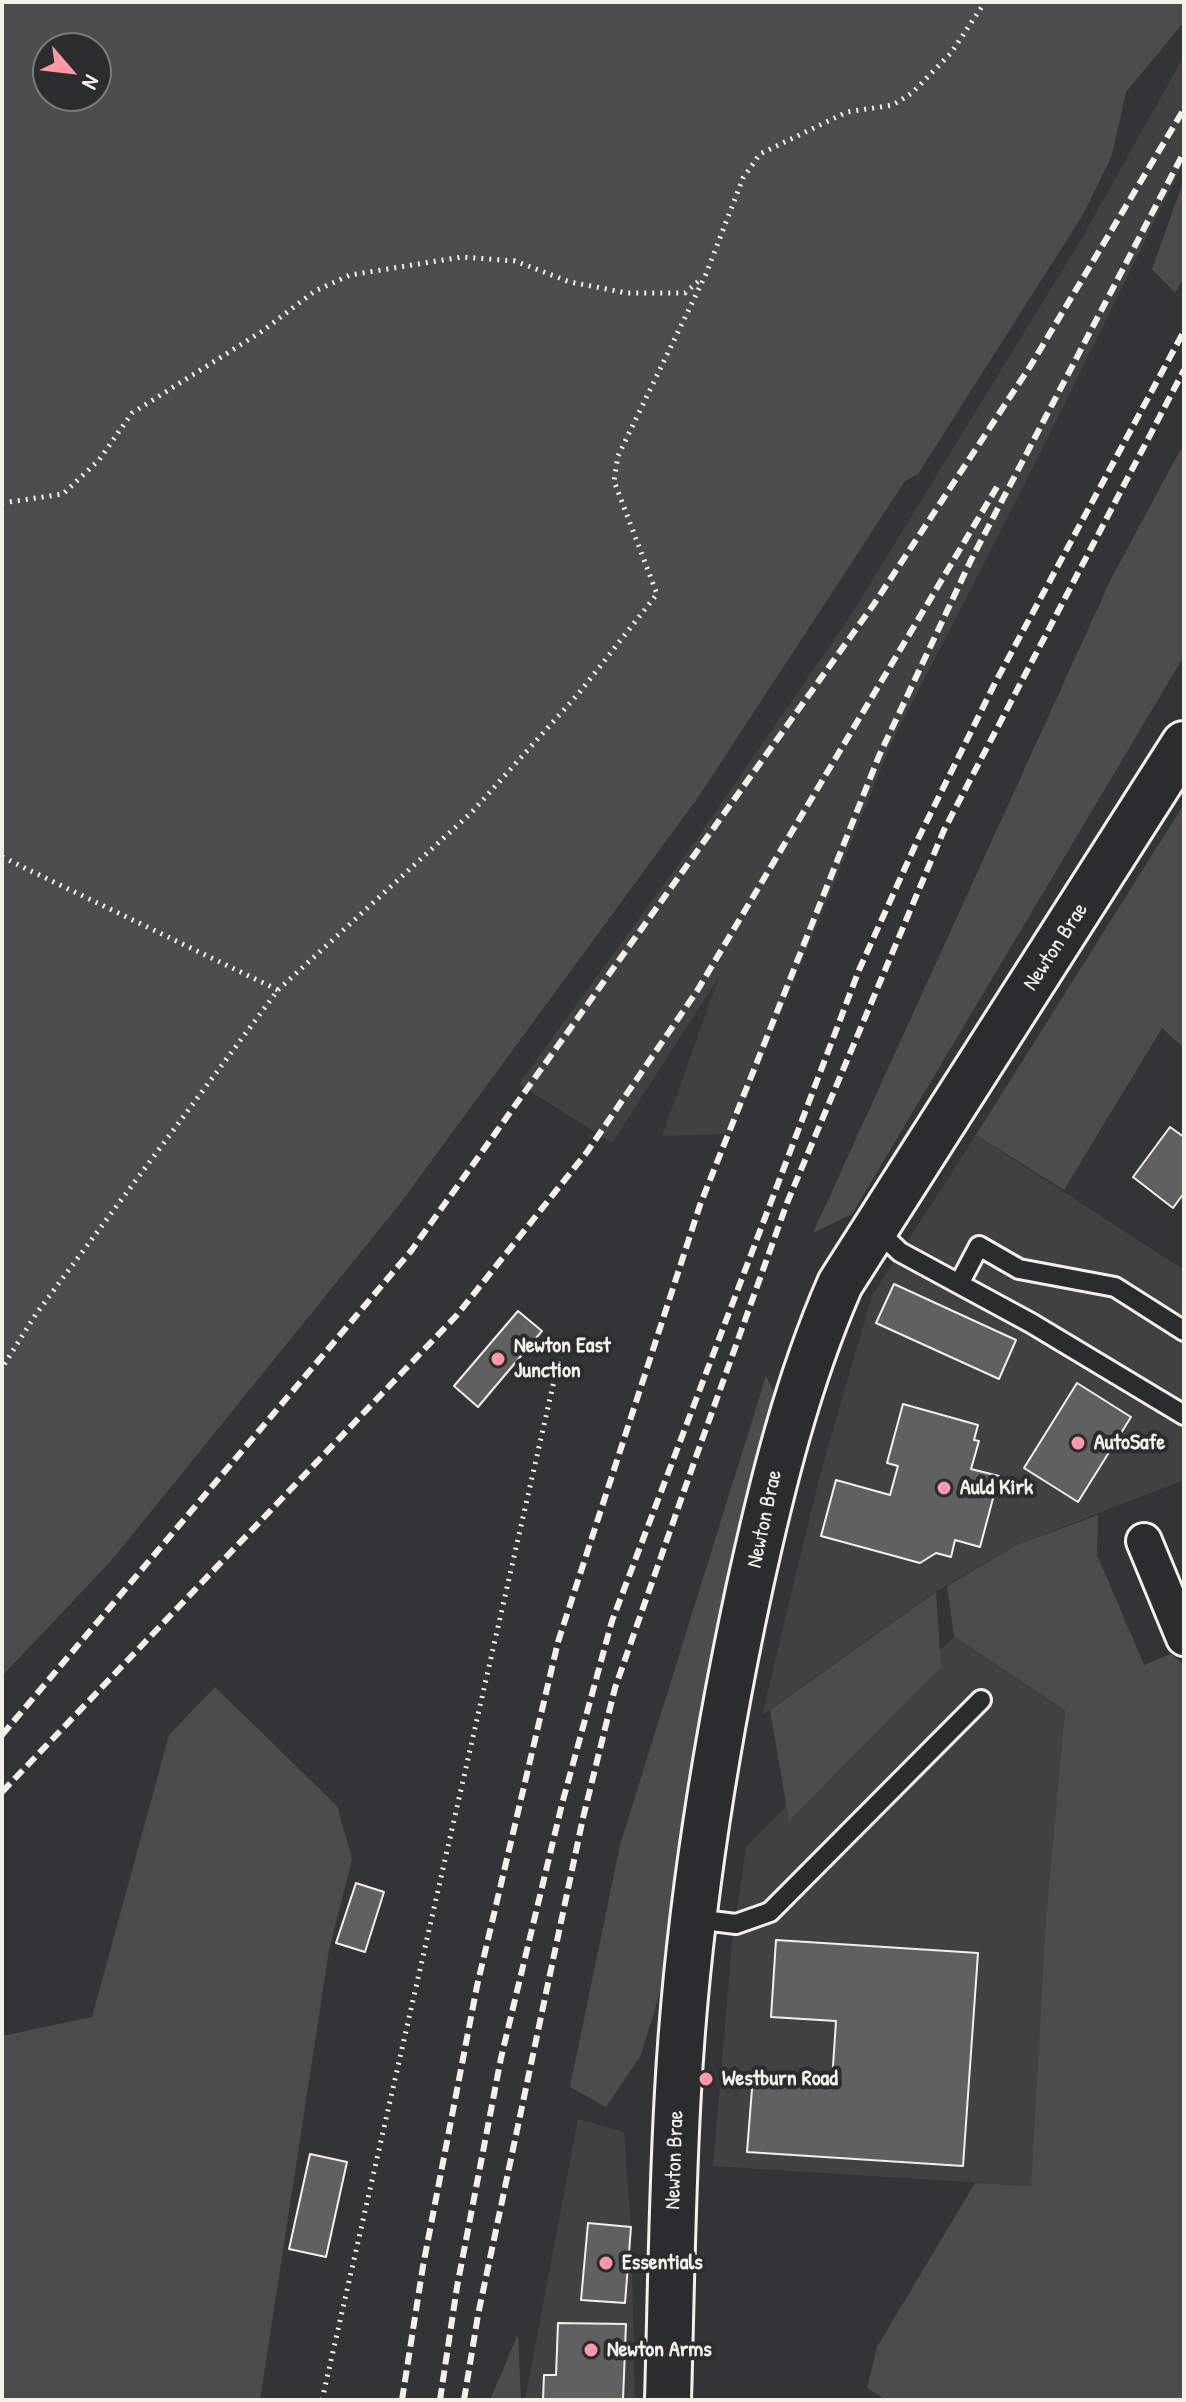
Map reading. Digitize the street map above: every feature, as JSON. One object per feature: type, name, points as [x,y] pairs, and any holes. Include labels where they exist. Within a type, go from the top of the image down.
[{"type":"street","name":"Newton Brae","points":[[668,2400],[678,2090],[695,1919],[725,1703],[776,1466],[815,1340],[840,1284],[874,1227],[1184,744]]},
{"type":"street","points":[[1144,1541],[1184,1638]]},
{"type":"lane","points":[[874,1227],[900,1252],[1031,1323],[1184,1415]]},
{"type":"lane","points":[[959,1284],[979,1246],[1019,1269],[1115,1287],[1184,1331]]},
{"type":"lane","points":[[695,1919],[736,1924],[770,1912],[981,1700]]},
{"type":"path","points":[[2,1368],[36,1314],[278,990],[472,812],[579,693],[657,594],[614,481],[618,456],[706,274],[743,178],[760,154],[847,112],[893,105],[912,93],[951,53],[985,2]]},
{"type":"path","points":[[2,503],[63,494],[99,460],[132,413],[261,332],[315,291],[350,275],[462,257],[515,261],[570,282],[627,293],[685,293],[706,274]]},
{"type":"path","points":[[2,857],[278,990]]},
{"type":"path","points":[[322,2400],[562,1346]]},
{"type":"shaded area","points":[[2,2],[1184,2],[1184,22],[1126,92],[1112,155],[1084,213],[918,474],[905,481],[699,796],[399,1205],[111,1561],[2,1676]]},
{"type":"shaded area","points":[[1184,56],[1184,162],[1039,456],[893,740],[731,1134],[662,1136],[719,977],[612,1143],[519,1084],[696,840],[851,615],[1082,238]]},
{"type":"shaded area","points":[[1184,180],[1184,277],[1175,293],[1152,269]]},
{"type":"shaded area","points":[[1184,443],[1184,656],[852,1214],[813,1233],[1111,579]]},
{"type":"shaded area","points":[[1184,804],[1184,1048],[1162,1028],[1064,1190],[976,1135]]},
{"type":"shaded area","points":[[976,1135],[1184,1270],[1184,1480],[1019,1544],[935,1592],[762,1715],[821,1471],[872,1296]]},
{"type":"shaded area","points":[[766,1376],[779,1403],[667,1969],[641,2055],[606,2107],[570,2087],[620,1845]]},
{"type":"shaded area","points":[[1098,1515],[1097,1555],[1144,1665],[1171,1654],[1184,1665],[1184,2400],[887,2400],[867,2388],[877,2347],[975,2183],[1031,2186],[1046,1917],[1065,1710],[954,1636],[947,1586],[1019,1544]]},
{"type":"shaded area","points":[[936,1592],[941,1667],[789,1821],[770,1710]]},
{"type":"shaded area","points":[[954,1636],[1065,1710],[1046,1917],[1031,2186],[713,2166],[732,1944],[746,1847]]},
{"type":"shaded area","points":[[215,1687],[337,1806],[352,1859],[329,1950],[260,2400],[2,2400],[2,2036],[92,2017],[169,1735]]},
{"type":"shaded area","points":[[578,2119],[624,2132],[631,2227],[635,2400],[525,2400]]},
{"type":"shaded area","points":[[518,2334],[521,2400],[490,2400]]},
{"type":"building","points":[[1170,1127],[1184,1137],[1184,1193],[1173,1208],[1133,1177]]},
{"type":"building","points":[[894,1284],[1016,1340],[999,1379],[876,1323]]},
{"type":"building","name":"Newton East Junction","points":[[518,1311],[542,1331],[478,1407],[454,1386]]},
{"type":"building","name":"AutoSafe","points":[[1077,1383],[1131,1417],[1078,1502],[1024,1468]]},
{"type":"building","name":"Auld Kirk","points":[[903,1404],[978,1425],[974,1440],[979,1441],[971,1469],[999,1476],[980,1547],[955,1540],[951,1557],[936,1553],[920,1563],[821,1536],[836,1480],[890,1495],[898,1466],[887,1463]]},
{"type":"building","points":[[356,1883],[384,1892],[365,1952],[336,1943]]},
{"type":"building","points":[[776,1940],[978,1953],[963,2166],[747,2152],[753,2076],[832,2081],[836,2021],[771,2017]]},
{"type":"building","points":[[310,2154],[347,2162],[326,2257],[289,2249]]},
{"type":"building","name":"Essentials","points":[[588,2223],[631,2227],[625,2303],[581,2300]]},
{"type":"building","name":"Newton Arms","points":[[558,2323],[626,2324],[623,2400],[543,2400],[544,2375],[556,2375]]},
{"type":"railway","points":[[2,1735],[411,1251],[874,604],[1031,365],[1184,109]]},
{"type":"railway","points":[[402,2400],[423,2266],[477,1986],[558,1642],[700,1205],[879,756],[971,560],[1184,152]]},
{"type":"railway","points":[[440,2400],[457,2287],[501,2058],[562,1804],[612,1621],[859,970],[919,837],[995,683],[1184,331]]},
{"type":"railway","points":[[464,2400],[478,2315],[583,1818],[615,1688],[697,1454],[787,1203],[944,830],[1184,370]]},
{"type":"railway","points":[[2,1792],[457,1315],[587,1152],[697,991],[997,487]]},
{"type":"place","name":"Newton East Junction","points":[[498,1359]]},
{"type":"place","name":"AutoSafe","points":[[1078,1443]]},
{"type":"place","name":"Auld Kirk","points":[[944,1488]]},
{"type":"place","name":"Westburn Road","points":[[706,2079]]},
{"type":"place","name":"Essentials","points":[[606,2263]]},
{"type":"place","name":"Newton Arms","points":[[591,2350]]}]
